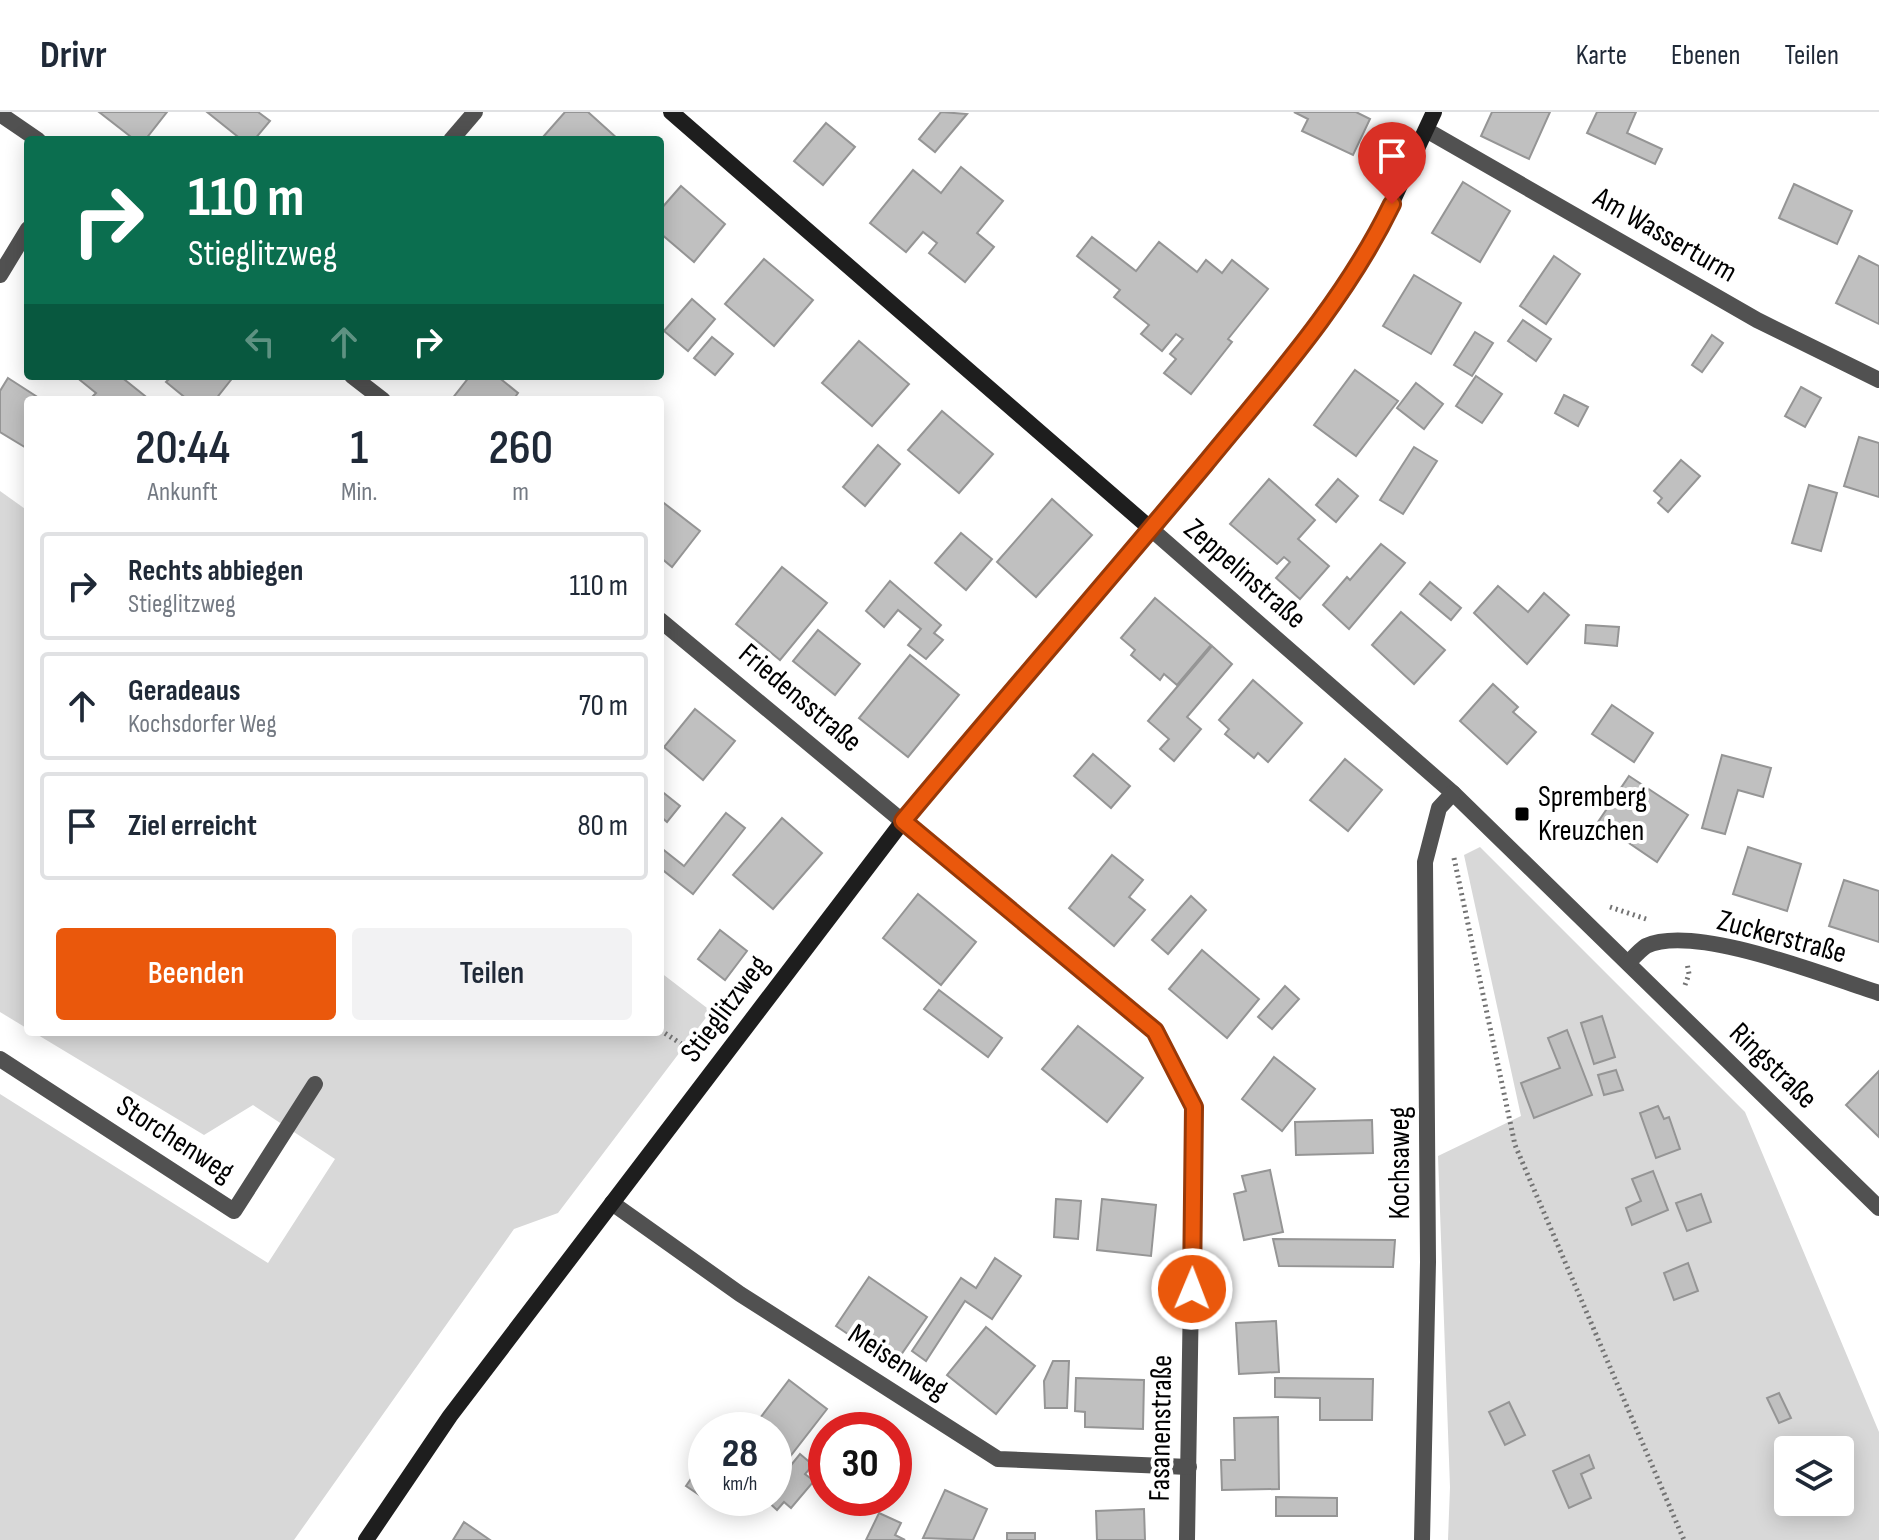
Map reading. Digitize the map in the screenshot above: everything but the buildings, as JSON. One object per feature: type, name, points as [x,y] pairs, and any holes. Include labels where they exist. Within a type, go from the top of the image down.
[{"type":"street","points":[[454,136],[475,112]]},
{"type":"street","name":"Zeppelinstraße","points":[[671,112],[1453,793],[1628,963]]},
{"type":"street","name":"Stieglitzweg","points":[[366,1540],[450,1416],[903,821],[1151,529],[1341,294],[1380,228],[1428,131],[1434,112]]},
{"type":"street","points":[[0,114],[32,136]]},
{"type":"street","name":"Am Wasserturm","points":[[1428,131],[1757,320],[1879,380]]},
{"type":"street","points":[[0,275],[24,236]]},
{"type":"street","points":[[357,380],[378,396]]},
{"type":"street","name":"Friedensstraße","points":[[664,623],[903,821]]},
{"type":"street","name":"Kochsaweg","points":[[1422,1540],[1428,1262],[1425,862],[1439,808],[1453,793]]},
{"type":"street","name":"Fasanenstraße","points":[[903,821],[1155,1031],[1194,1107],[1187,1540]]},
{"type":"street","name":"Zuckerstraße","points":[[1628,963],[1646,947],[1665,943],[1718,945],[1879,993]]},
{"type":"street","name":"Ringstraße","points":[[1628,963],[1879,1208]]},
{"type":"street","name":"Storchenweg","points":[[0,1059],[234,1211],[315,1084]]},
{"type":"street","name":"Meisenweg","points":[[612,1203],[740,1294],[998,1459],[1189,1467]]},
{"type":"path","points":[[1439,808],[1451,846],[1515,1145],[1684,1540]]},
{"type":"path","points":[[664,1033],[716,1066]]},
{"type":"shaded area","points":[[0,491],[24,508],[24,1027],[0,1012]]},
{"type":"shaded area","points":[[1480,847],[1745,1112],[1879,1432],[1879,1540],[1448,1540],[1450,1487],[1438,1156],[1521,1116],[1464,855]]},
{"type":"shaded area","points":[[664,975],[711,1011],[558,1213],[514,1229],[294,1540],[0,1540],[0,1094],[268,1263],[335,1159],[253,1105],[204,1135],[40,1036],[664,1036]]},
{"type":"place","name":"Spremberg Kreuzchen","points":[[1522,814]]},
{"type":"route","points":[[1192,1289],[1194,1107],[1155,1031],[903,821],[1296,353],[1341,294],[1392,204]]}]
